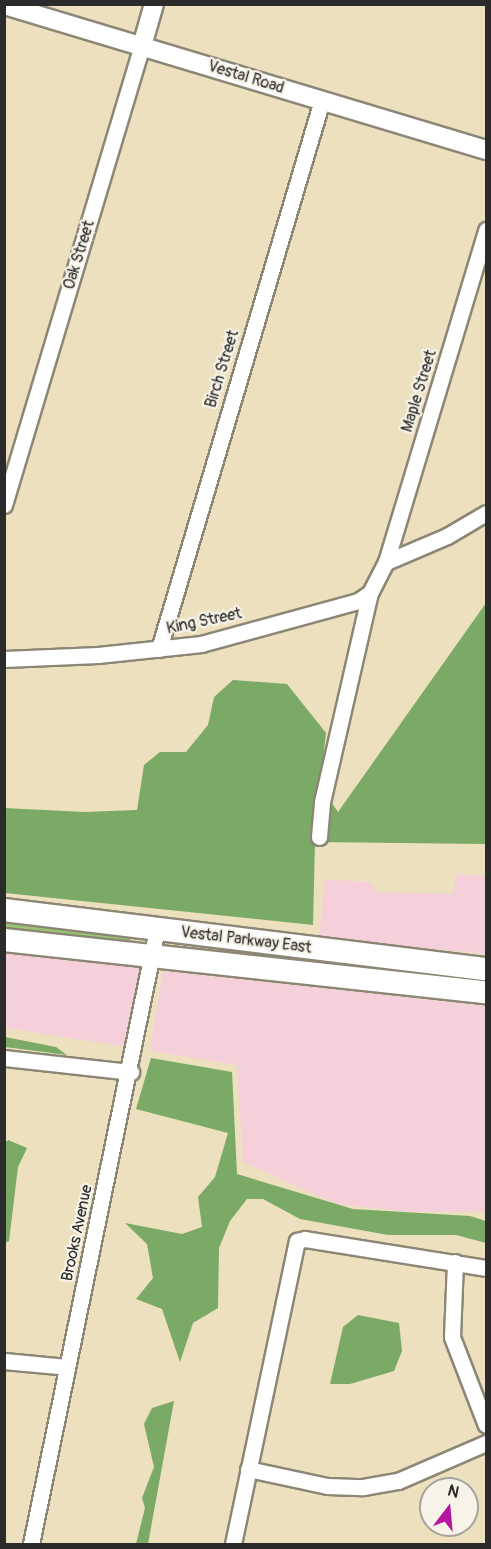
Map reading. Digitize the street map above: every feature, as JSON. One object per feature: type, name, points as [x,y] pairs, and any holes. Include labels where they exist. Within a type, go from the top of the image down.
[{"type":"main road","name":"Vestal Parkway East","points":[[4,910],[486,969]]},
{"type":"main road","name":"Vestal Parkway East","points":[[4,940],[152,954],[486,992]]},
{"type":"street","name":"Oak Street","points":[[4,505],[154,4]]},
{"type":"street","name":"Vestal Road","points":[[4,5],[486,150]]},
{"type":"street","name":"Birch Street","points":[[159,649],[322,100]]},
{"type":"street","name":"Maple Street","points":[[386,562],[486,230]]},
{"type":"street","points":[[319,837],[322,802],[370,593],[386,562],[447,536],[486,513]]},
{"type":"street","name":"King Street","points":[[4,659],[201,644],[358,601],[370,593]]},
{"type":"street","name":"Brooks Avenue","points":[[31,1545],[131,1072],[157,929]]},
{"type":"street","points":[[4,1058],[131,1072]]},
{"type":"street","points":[[232,1545],[292,1253],[297,1241],[304,1239],[486,1268]]},
{"type":"street","points":[[455,1262],[452,1337],[486,1425]]},
{"type":"street","points":[[4,1361],[67,1367]]},
{"type":"street","points":[[248,1469],[327,1486],[363,1487],[398,1481],[486,1443]]},
{"type":"shaded area","points":[[457,874],[486,876],[486,954],[319,937],[325,879],[374,883],[374,892],[453,894]]},
{"type":"shaded area","points":[[4,949],[141,967],[129,1047],[5,1028]]},
{"type":"shaded area","points":[[163,971],[486,1006],[486,1212],[410,1212],[337,1204],[243,1162],[237,1065],[150,1051]]},
{"type":"green space","points":[[486,603],[486,844],[315,842],[313,925],[5,893],[4,808],[84,812],[137,810],[144,765],[160,752],[186,752],[208,725],[214,697],[233,680],[287,684],[326,733],[320,786],[338,812]]},
{"type":"green space","points":[[5,918],[130,936],[130,942],[5,928]]},
{"type":"green space","points":[[5,1037],[56,1047],[67,1055],[5,1047]]},
{"type":"green space","points":[[151,1058],[232,1072],[237,1174],[353,1209],[470,1216],[486,1221],[486,1243],[456,1235],[388,1235],[300,1219],[263,1199],[247,1199],[230,1221],[219,1248],[218,1308],[193,1323],[180,1362],[162,1309],[136,1299],[153,1278],[147,1244],[125,1223],[182,1234],[202,1227],[198,1197],[215,1177],[228,1133],[136,1109]]},
{"type":"green space","points":[[8,1140],[27,1148],[18,1167],[9,1241],[5,1243],[4,1144]]},
{"type":"green space","points":[[358,1315],[399,1323],[402,1351],[394,1371],[350,1384],[330,1384],[343,1327]]},
{"type":"green space","points":[[174,1401],[148,1544],[136,1544],[145,1508],[142,1498],[154,1467],[144,1424],[152,1408]]}]
